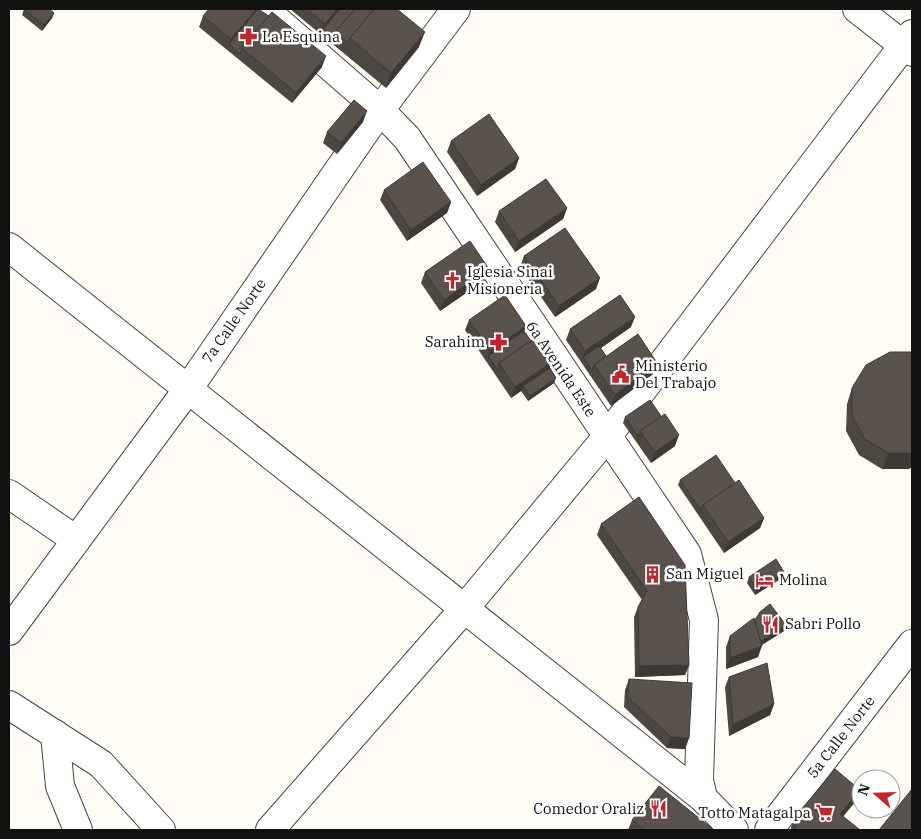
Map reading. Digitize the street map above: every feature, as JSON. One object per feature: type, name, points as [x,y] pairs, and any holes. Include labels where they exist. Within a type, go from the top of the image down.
[{"type":"street","name":"6a Avenida Este","points":[[264,9],[380,110],[407,138],[606,438],[687,554],[704,620],[699,780],[703,798]]},
{"type":"street","name":"7a Calle Norte","points":[[9,631],[188,390],[380,110],[456,9]]},
{"type":"street","points":[[270,830],[464,610],[606,438],[909,44],[857,9]]},
{"type":"street","points":[[9,247],[703,798],[734,830]]},
{"type":"street","points":[[9,494],[76,540]]},
{"type":"street","name":"5a Calle Norte","points":[[769,830],[912,644]]},
{"type":"street","points":[[9,705],[101,764],[161,830]]},
{"type":"street","points":[[55,734],[60,786],[78,830]]},
{"type":"building","points":[[24,9],[49,9],[54,13],[44,25]]},
{"type":"building","points":[[209,9],[256,9],[231,39],[203,16]]},
{"type":"building","name":"La Esquina","points":[[258,9],[269,16],[242,48],[240,54],[229,44]]},
{"type":"building","points":[[307,9],[337,9],[325,24]]},
{"type":"building","points":[[340,9],[355,9],[335,32],[333,38],[323,29]]},
{"type":"building","points":[[355,9],[374,9],[348,43],[335,32]]},
{"type":"building","points":[[374,9],[397,9],[425,32],[391,73],[350,38]]},
{"type":"building","points":[[272,12],[326,56],[296,93],[242,48]]},
{"type":"building","points":[[354,100],[367,111],[341,143],[327,132]]},
{"type":"building","points":[[489,114],[519,158],[481,185],[451,141]]},
{"type":"building","points":[[423,162],[451,202],[411,230],[384,190]]},
{"type":"building","points":[[546,179],[567,208],[519,241],[499,211]]},
{"type":"building","points":[[565,228],[600,278],[559,306],[524,256]]},
{"type":"building","name":"Iglesia Sinai Misioneria","points":[[470,241],[489,269],[444,300],[425,272]]},
{"type":"building","points":[[505,295],[526,326],[490,351],[469,320]]},
{"type":"building","points":[[620,295],[635,317],[585,351],[570,329]]},
{"type":"building","points":[[524,331],[531,341],[499,363],[497,369],[488,356]]},
{"type":"building","name":"Ministerio Del Trabajo","points":[[638,334],[657,363],[615,395],[594,365]]},
{"type":"building","points":[[535,338],[552,362],[515,387],[499,363]]},
{"type":"building","points":[[599,346],[606,356],[594,365],[592,370],[583,357]]},
{"type":"building","points":[[890,352],[912,352],[912,453],[888,453],[865,439],[852,415],[852,388],[866,365]]},
{"type":"building","points":[[550,368],[556,378],[530,396],[523,386]]},
{"type":"building","points":[[650,400],[661,416],[640,431],[638,436],[625,417]]},
{"type":"building","points":[[665,414],[679,435],[655,452],[640,431]]},
{"type":"building","points":[[716,455],[735,483],[703,505],[701,510],[680,480]]},
{"type":"building","points":[[739,480],[764,518],[728,542],[703,505]]},
{"type":"building","points":[[639,497],[685,565],[689,665],[639,666],[638,607],[647,591],[601,524]]},
{"type":"building","name":"Molina","points":[[776,559],[784,572],[757,590],[749,577]]},
{"type":"building","points":[[770,604],[786,625],[760,642],[755,620],[760,612]]},
{"type":"building","points":[[754,618],[762,646],[730,658],[730,636]]},
{"type":"building","points":[[767,663],[774,704],[733,725],[729,677]]},
{"type":"building","points":[[629,679],[692,683],[689,738],[671,737],[628,697]]},
{"type":"building","name":"Totto Matagalpa","points":[[835,769],[851,782],[851,801],[840,814],[860,830],[798,830],[795,828],[795,817]]},
{"type":"building","points":[[659,786],[714,830],[645,830],[632,820]]},
{"type":"building","points":[[912,789],[912,830],[879,830],[888,819],[901,819],[901,803]]},
{"type":"place","name":"La Esquina","points":[[248,37]]},
{"type":"place","name":"Iglesia Sinai Misioneria","points":[[453,281]]},
{"type":"place","name":"Sarahim","points":[[499,342]]},
{"type":"place","name":"Ministerio Del Trabajo","points":[[621,375]]},
{"type":"place","name":"San Miguel","points":[[652,574]]},
{"type":"place","name":"Molina","points":[[765,580]]},
{"type":"place","name":"Sabri Pollo","points":[[771,624]]},
{"type":"place","name":"Comedor Oraliz","points":[[658,809]]},
{"type":"place","name":"Totto Matagalpa","points":[[825,813]]}]
